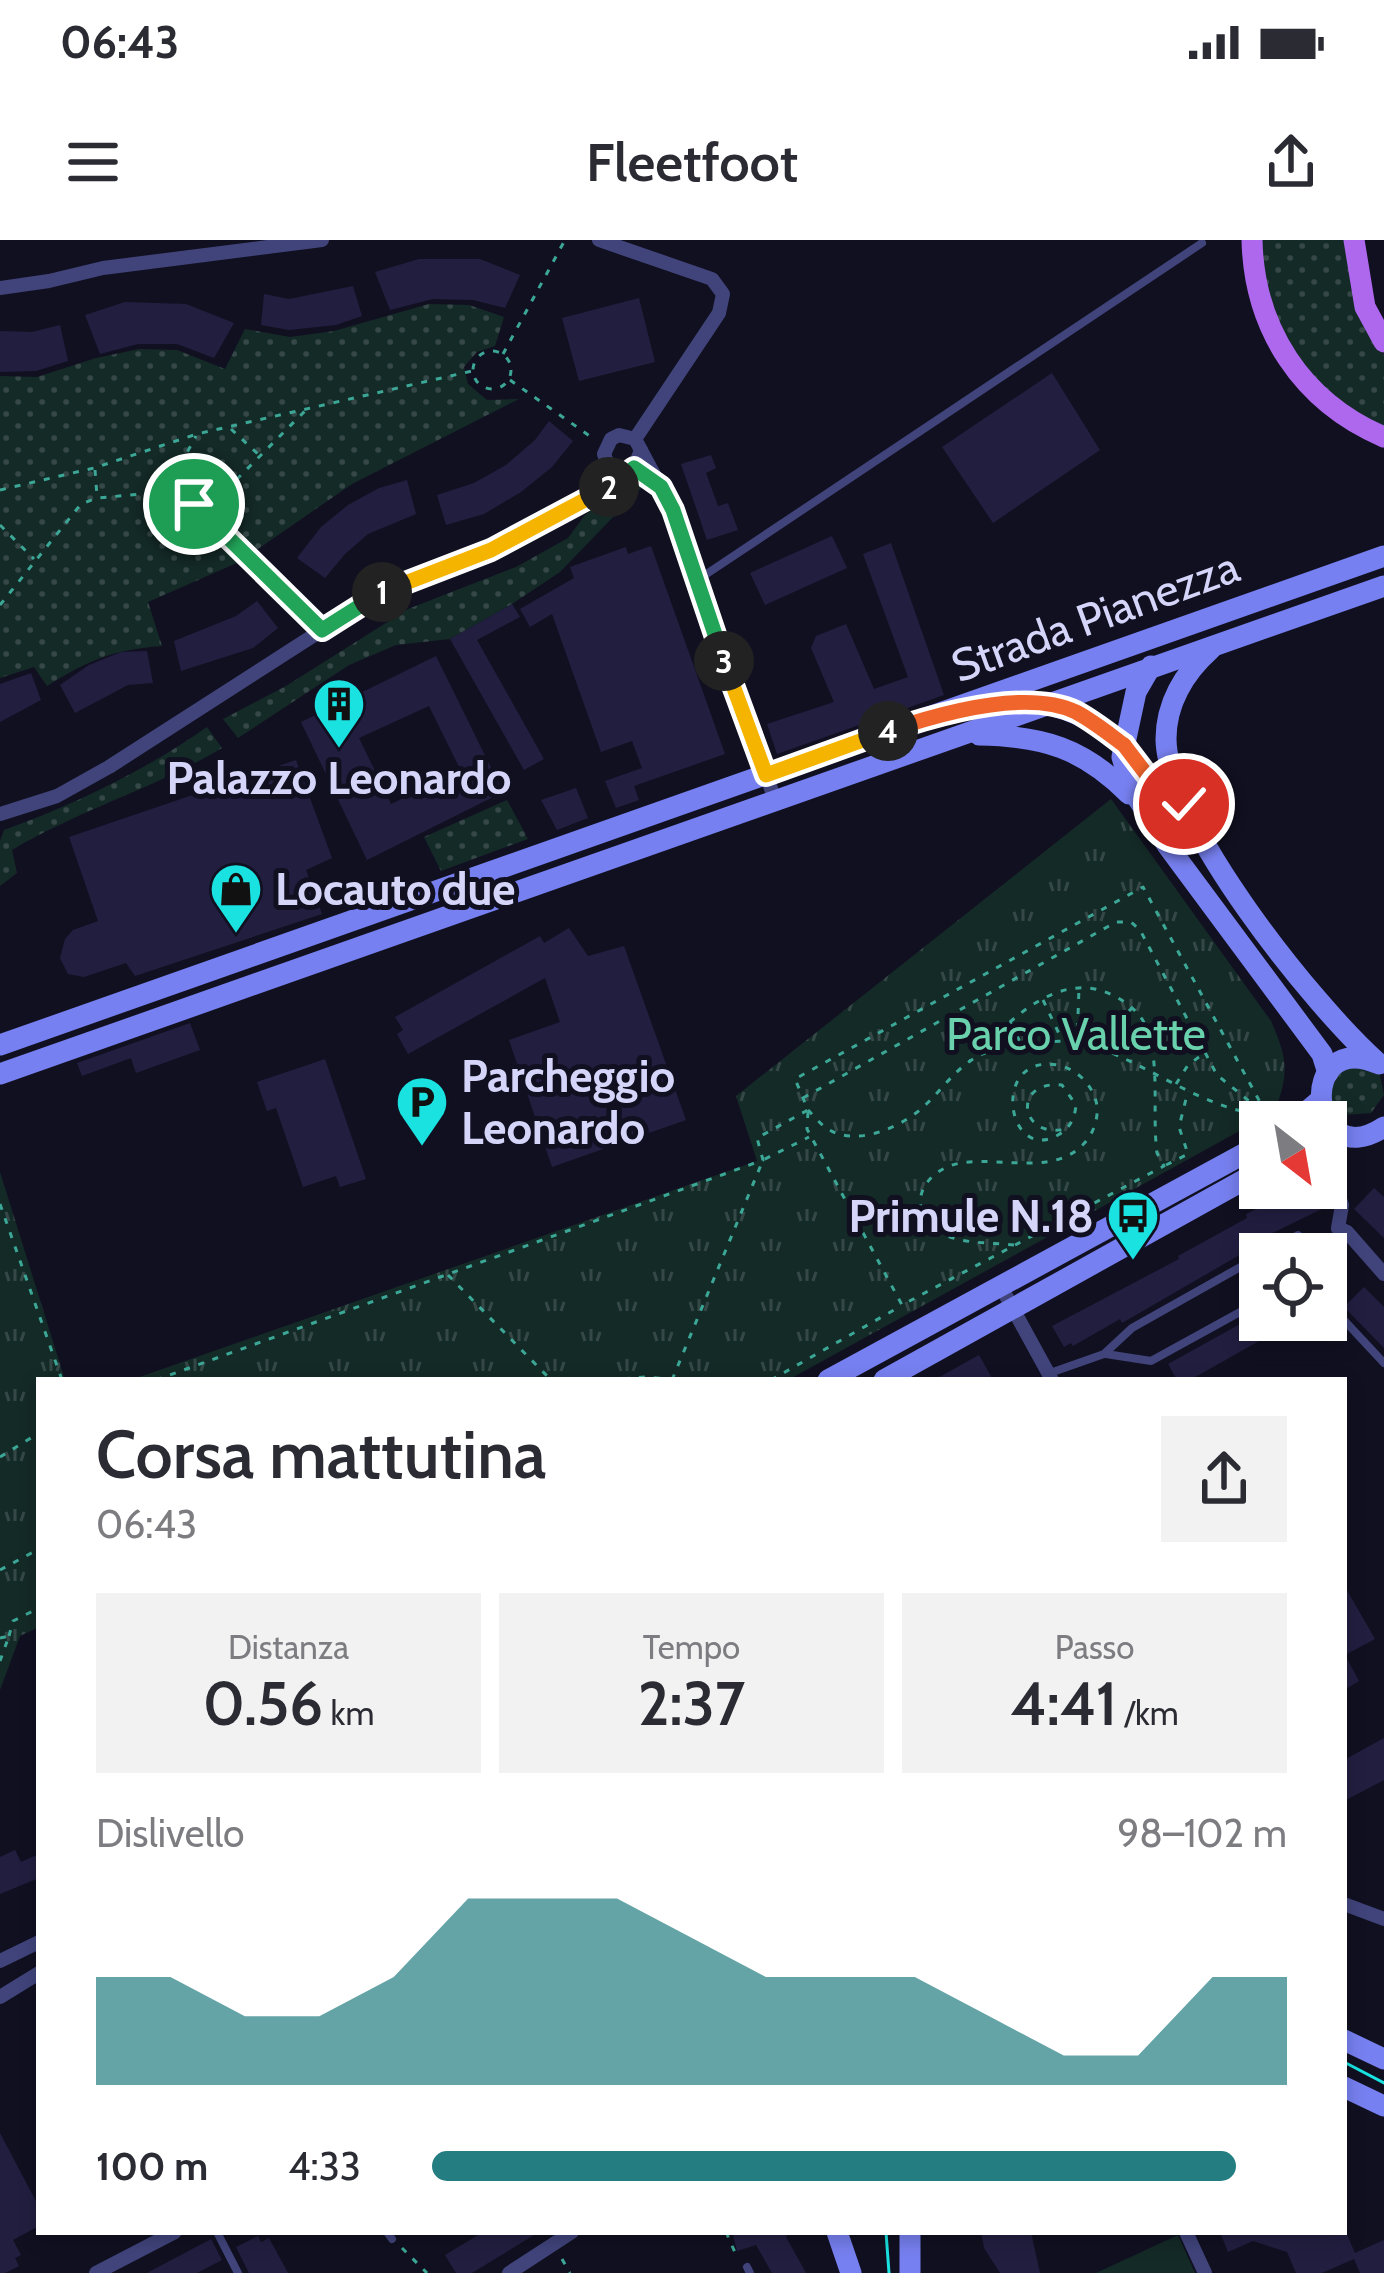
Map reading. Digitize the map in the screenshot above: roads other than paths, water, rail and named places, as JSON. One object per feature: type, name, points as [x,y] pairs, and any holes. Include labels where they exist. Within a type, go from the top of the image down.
[{"type":"main road","points":[[1252,240],[1259,297],[1272,334],[1291,366],[1328,405],[1384,437]]},
{"type":"main road","points":[[1354,240],[1365,307],[1384,342]]},
{"type":"main road","name":"Strada Pianezza","points":[[0,1045],[1384,556]]},
{"type":"main road","name":"Strada Pianezza","points":[[0,1074],[1384,586]]},
{"type":"main road","points":[[1138,804],[1124,772],[1124,745],[1136,692],[1149,668],[1188,634],[1228,609]]},
{"type":"main road","points":[[1219,642],[1193,665],[1173,700],[1167,722],[1169,768],[1198,835],[1251,913],[1351,1038],[1380,1065]]},
{"type":"main road","points":[[934,715],[1048,704],[1078,713],[1124,745],[1198,835]]},
{"type":"main road","points":[[967,735],[1034,737],[1066,749],[1097,765],[1138,804],[1322,1054],[1328,1073],[1319,1101]]},
{"type":"main road","points":[[1328,1073],[1352,1058],[1380,1065]]},
{"type":"main road","points":[[1347,1136],[1382,1131]]},
{"type":"main road","points":[[833,1377],[1239,1156]]},
{"type":"main road","points":[[889,1377],[1239,1182]]},
{"type":"main road","points":[[1347,2041],[1384,2059]]},
{"type":"main road","points":[[1347,2088],[1384,2106]]},
{"type":"main road","points":[[837,2235],[852,2273]]},
{"type":"main road","points":[[852,2235],[852,2273]]},
{"type":"main road","points":[[910,2235],[910,2273]]},
{"type":"street","points":[[0,288],[103,268],[322,240]]},
{"type":"street","points":[[0,814],[56,796],[109,767],[378,594],[491,550],[603,493],[629,470],[638,445],[719,313],[723,294],[712,279],[598,240]]},
{"type":"street","points":[[584,501],[608,464],[605,447],[619,435],[638,445],[673,510],[775,800]]},
{"type":"street","points":[[608,464],[661,487]]},
{"type":"street","points":[[95,1011],[106,1036]]},
{"type":"street","points":[[1341,1209],[1338,1228],[1384,1274]]},
{"type":"street","points":[[1000,1286],[1050,1377]]},
{"type":"street","points":[[1347,1905],[1384,1919]]},
{"type":"street","points":[[0,1961],[36,1943]]},
{"type":"street","points":[[0,1997],[36,1977]]},
{"type":"street","points":[[96,2273],[169,2235]]},
{"type":"street","points":[[509,2273],[568,2235]]},
{"type":"street","points":[[1187,2235],[1205,2273]]},
{"type":"lane","points":[[695,582],[1202,243]]},
{"type":"lane","points":[[1337,1233],[1338,1228]]},
{"type":"lane","points":[[1050,1377],[1104,1354],[1132,1328],[1239,1268]]},
{"type":"lane","points":[[1104,1354],[1151,1361],[1239,1313]]},
{"type":"lane","points":[[1347,1323],[1384,1363]]},
{"type":"lane","points":[[219,2235],[238,2273]]},
{"type":"tram line","points":[[1347,2064],[1384,2083]]},
{"type":"tram line","points":[[886,2235],[889,2273]]},
{"type":"place","name":"Palazzo Leonardo","points":[[339,750]]},
{"type":"place","name":"Locauto due","points":[[236,935]]},
{"type":"place","name":"Parcheggio Leonardo","points":[[422,1148]]},
{"type":"place","name":"Primule N.18","points":[[1133,1262]]},
{"type":"park label","name":"Parco Vallette","points":[[1076,1034]]}]
